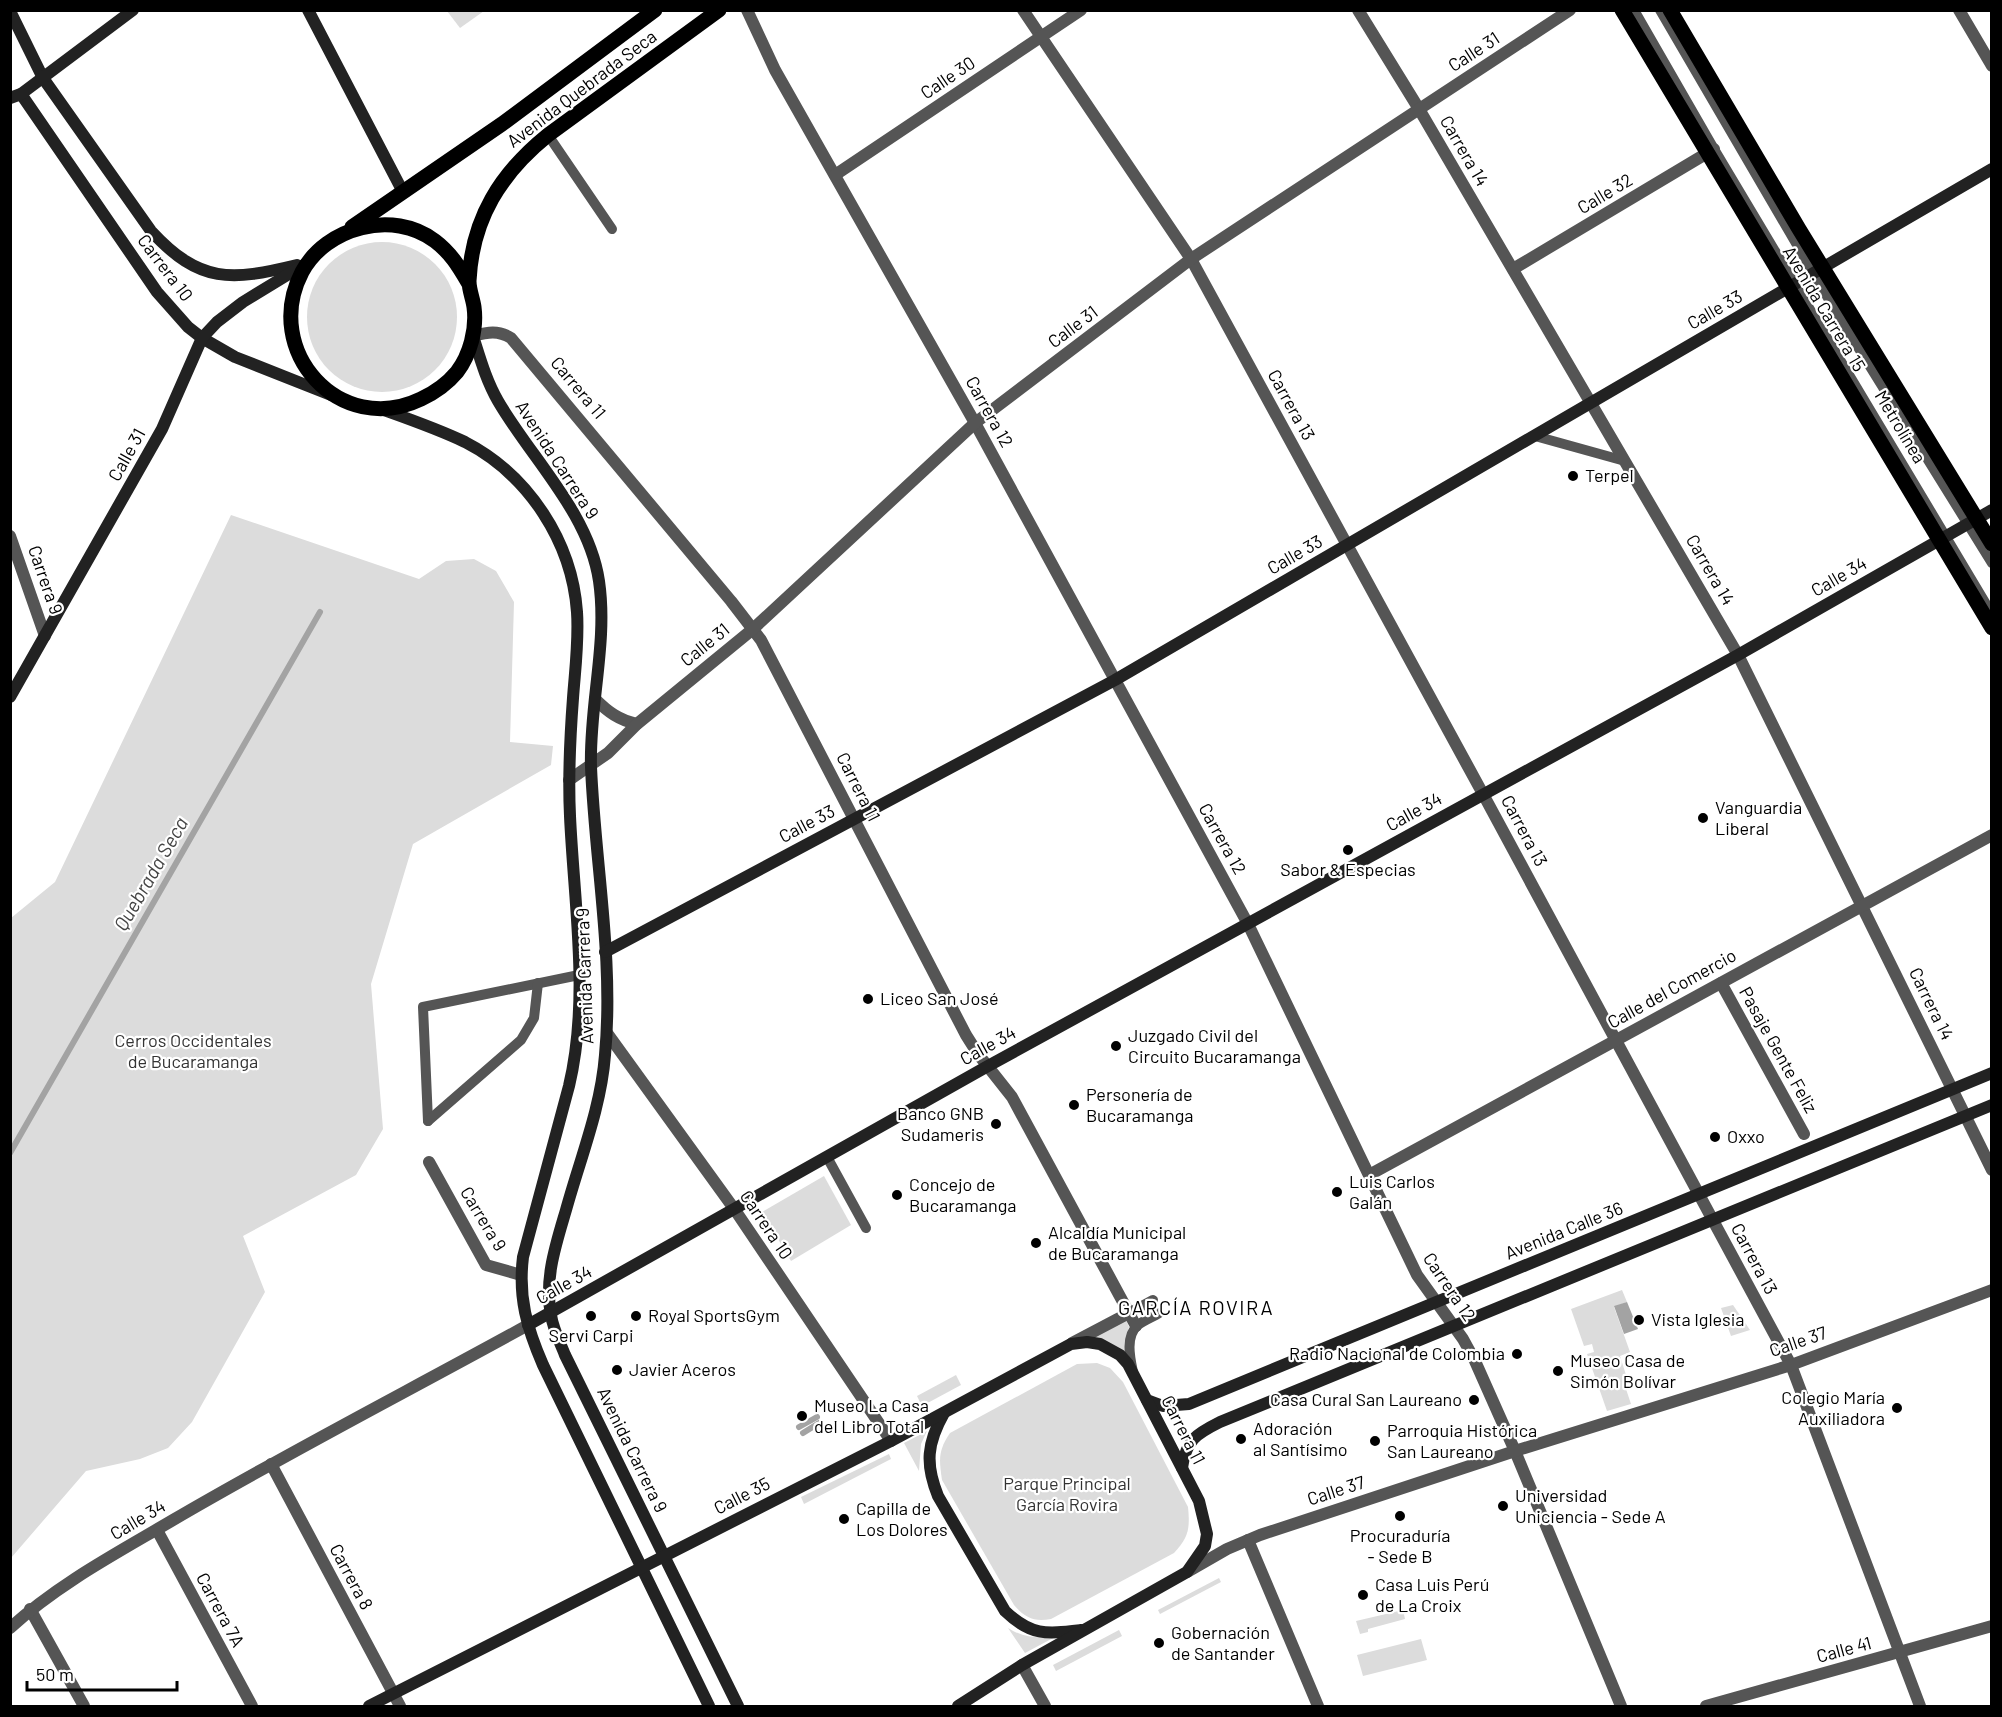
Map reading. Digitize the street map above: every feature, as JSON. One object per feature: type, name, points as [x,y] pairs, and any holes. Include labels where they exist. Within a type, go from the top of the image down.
[{"type":"main road","name":"Avenida Quebrada Seca","points":[[340,235],[502,124],[655,10]]},
{"type":"main road","name":"Avenida Quebrada Seca","points":[[469,284],[474,242],[479,226],[492,198],[511,169],[549,135],[719,10]]},
{"type":"main road","name":"Avenida Carrera 15","points":[[1622,10],[1711,151],[1943,538],[1992,628]]},
{"type":"main road","name":"Avenida Carrera 15","points":[[1670,10],[1819,270],[1972,521],[1992,544]]},
{"type":"main road","points":[[380,225],[408,228],[434,240],[455,259],[469,284],[475,310],[473,336],[467,355],[457,372],[435,392],[409,405],[380,409],[357,405],[336,397],[306,369],[296,350],[291,329],[290,307],[295,286],[307,263],[322,247],[340,235],[360,228],[380,225]]},
{"type":"street","points":[[16,96],[133,10]]},
{"type":"street","points":[[308,10],[403,192]]},
{"type":"street","name":"Carrera 12","points":[[747,10],[775,70],[975,423],[1248,924],[1417,1275],[1435,1303],[1454,1326],[1475,1361],[1515,1451],[1621,1707]]},
{"type":"street","name":"Carrera 13","points":[[1023,10],[1191,259],[1791,1365],[1920,1707]]},
{"type":"street","name":"Calle 30","points":[[835,175],[1081,10]]},
{"type":"street","name":"Carrera 14","points":[[1358,10],[1419,109],[1738,654],[1992,1170]]},
{"type":"street","name":"Calle 31","points":[[569,780],[608,753],[638,724],[753,629],[975,423],[1191,259],[1570,10]]},
{"type":"street","points":[[1959,10],[1992,66]]},
{"type":"street","name":"Carrera 10","points":[[10,11],[43,78],[151,231],[167,248],[187,264],[229,276],[254,275],[307,263]]},
{"type":"street","name":"Carrera 10","points":[[16,96],[173,312],[202,338],[235,357],[336,397]]},
{"type":"street","name":"Calle 32","points":[[1513,269],[1711,151]]},
{"type":"street","name":"Calle 33","points":[[605,952],[1115,680],[1992,169]]},
{"type":"street","name":"Calle 31","points":[[10,697],[162,429],[202,338],[217,322],[243,302],[307,263]]},
{"type":"street","name":"Carrera 11","points":[[473,336],[488,332],[502,332],[511,338],[541,371],[753,629],[767,651],[966,1035],[1012,1097],[1136,1326]]},
{"type":"street","name":"Avenida Carrera 9","points":[[473,336],[491,388],[511,422],[560,491],[582,529],[596,565],[602,610],[591,766],[605,952],[607,1033],[604,1070],[597,1103],[552,1257],[550,1314],[565,1355],[738,1707]]},
{"type":"street","name":"Avenida Carrera 9","points":[[380,409],[465,442],[511,474],[539,506],[558,540],[569,570],[577,614],[569,780],[579,975],[578,1033],[575,1059],[527,1240],[521,1275],[522,1297],[528,1325],[543,1365],[709,1707]]},
{"type":"street","name":"Calle 34","points":[[10,1628],[30,1609],[62,1587],[271,1464],[550,1314],[988,1066],[1738,654],[1992,510]]},
{"type":"street","name":"Carrera 9","points":[[10,536],[45,636]]},
{"type":"street","points":[[595,699],[617,718],[638,724]]},
{"type":"street","name":"Calle del Comercio","points":[[1369,1175],[1992,835]]},
{"type":"street","name":"Pasaje Gente Feliz","points":[[1721,983],[1803,1134]]},
{"type":"street","name":"Carrera 10","points":[[607,1033],[735,1209],[891,1441]]},
{"type":"street","name":"Avenida Calle 36","points":[[1147,1401],[1163,1406],[1189,1404],[1992,1073]]},
{"type":"street","points":[[1182,1468],[1184,1453],[1192,1439],[1212,1426],[1992,1105]]},
{"type":"street","name":"Carrera 9","points":[[429,1162],[486,1265],[521,1275]]},
{"type":"street","name":"Calle 37","points":[[958,1707],[1022,1665],[1248,1540],[1515,1451],[1791,1365],[1992,1290]]},
{"type":"street","name":"Calle 35","points":[[369,1707],[891,1441],[1129,1313]]},
{"type":"street","name":"Carrera 11","points":[[1071,1344],[1086,1342],[1106,1347],[1120,1355],[1128,1364],[1199,1501],[1207,1534],[1205,1546],[1187,1572]]},
{"type":"street","points":[[945,1412],[937,1426],[929,1450],[931,1477],[938,1496],[1005,1611],[1018,1624],[1031,1630],[1056,1633],[1085,1630]]},
{"type":"street","name":"Carrera 8","points":[[271,1464],[400,1707]]},
{"type":"street","name":"Carrera 7A","points":[[157,1530],[252,1707]]},
{"type":"street","points":[[1248,1540],[1318,1707]]},
{"type":"street","points":[[30,1609],[84,1707]]},
{"type":"street","name":"Calle 41","points":[[1706,1707],[1992,1626]]},
{"type":"street","points":[[1022,1665],[1046,1707]]},
{"type":"lane","points":[[1634,10],[1711,151]]},
{"type":"lane","points":[[1660,10],[1819,270]]},
{"type":"lane","points":[[549,135],[612,229]]},
{"type":"lane","points":[[1535,436],[1625,461]]},
{"type":"lane","points":[[1972,521],[1992,562]]},
{"type":"lane","points":[[1943,538],[1992,613]]},
{"type":"lane","points":[[538,983],[534,1018],[521,1040],[428,1121],[423,1007],[538,983],[579,975]]},
{"type":"lane","points":[[827,1157],[866,1228]]},
{"type":"lane","points":[[1129,1313],[1153,1300]]},
{"type":"lane","points":[[1134,1375],[1129,1352],[1131,1338],[1136,1326],[1159,1313]]},
{"type":"green space","points":[[447,11],[484,11],[460,28]]},
{"type":"green space","points":[[382,242],[411,247],[424,254],[435,264],[445,275],[452,288],[457,317],[452,346],[445,359],[435,370],[424,380],[411,387],[382,392],[353,387],[340,380],[329,370],[319,359],[312,346],[307,317],[312,288],[319,275],[329,264],[340,254],[353,247]]},
{"type":"green space","name":"Cerros Occidentales de Bucaramanga","points":[[231,515],[419,579],[446,561],[474,559],[496,571],[514,602],[510,742],[553,746],[551,765],[413,844],[371,984],[383,1129],[356,1175],[243,1236],[265,1292],[192,1422],[168,1448],[140,1459],[86,1471],[11,1558],[11,918],[55,882]]},
{"type":"green space","points":[[824,1176],[851,1225],[791,1261],[762,1212]]},
{"type":"green space","points":[[1622,1290],[1627,1302],[1614,1307],[1630,1352],[1620,1356],[1626,1375],[1622,1377],[1631,1404],[1607,1411],[1587,1354],[1594,1352],[1592,1344],[1584,1346],[1571,1309]]},
{"type":"green space","points":[[1733,1305],[1750,1330],[1731,1336],[1721,1308]]},
{"type":"green space","points":[[1126,1320],[1129,1327],[1126,1353],[1091,1338]]},
{"type":"green space","name":"Parque Principal García Rovira","points":[[1097,1363],[1110,1368],[1123,1382],[1188,1507],[1187,1532],[1183,1542],[1174,1553],[1051,1619],[1035,1619],[1026,1616],[1014,1605],[942,1480],[941,1450],[950,1433],[1077,1364]]},
{"type":"green space","points":[[956,1375],[961,1385],[922,1406],[917,1396]]},
{"type":"green space","points":[[927,1431],[921,1444],[919,1471],[904,1443]]},
{"type":"green space","points":[[889,1454],[891,1459],[804,1504],[801,1497]]},
{"type":"green space","points":[[1219,1578],[1221,1582],[1160,1614],[1158,1610]]},
{"type":"green space","points":[[1403,1610],[1405,1619],[1368,1629],[1368,1632],[1360,1634],[1356,1621]]},
{"type":"green space","points":[[1008,1628],[1030,1637],[1055,1637],[1025,1653]]},
{"type":"green space","points":[[1119,1630],[1122,1636],[1056,1671],[1053,1665]]},
{"type":"green space","points":[[1421,1639],[1427,1660],[1363,1676],[1357,1655]]},
{"type":"shaded area","points":[[1627,1302],[1638,1329],[1624,1334],[1614,1306]]},
{"type":"waterway","name":"Quebrada Seca","points":[[10,1153],[320,612]]},
{"type":"waterway","points":[[799,1427],[817,1417]]},
{"type":"waterway","points":[[803,1433],[819,1423]]},
{"type":"place","name":"Terpel","points":[[1573,476]]},
{"type":"place","name":"Vanguardia Liberal","points":[[1703,818]]},
{"type":"place","name":"Sabor & Especias","points":[[1348,850]]},
{"type":"place","name":"Liceo San José","points":[[868,999]]},
{"type":"place","name":"Juzgado Civil del Circuito Bucaramanga","points":[[1116,1046]]},
{"type":"place","name":"Personería de Bucaramanga","points":[[1074,1105]]},
{"type":"place","name":"Banco GNB Sudameris","points":[[996,1124]]},
{"type":"place","name":"Oxxo","points":[[1715,1137]]},
{"type":"place","name":"Luis Carlos Galán","points":[[1337,1192]]},
{"type":"place","name":"Concejo de Bucaramanga","points":[[897,1195]]},
{"type":"place","name":"Alcaldía Municipal de Bucaramanga","points":[[1036,1243]]},
{"type":"place","name":"Servi Carpi","points":[[591,1316]]},
{"type":"place","name":"Royal SportsGym","points":[[636,1316]]},
{"type":"place","name":"Vista Iglesia","points":[[1639,1320]]},
{"type":"place","name":"Radio Nacional de Colombia","points":[[1517,1354]]},
{"type":"place","name":"Javier Aceros","points":[[617,1370]]},
{"type":"place","name":"Museo Casa de Simón Bolívar","points":[[1558,1371]]},
{"type":"place","name":"Casa Cural San Laureano","points":[[1474,1400]]},
{"type":"place","name":"Colegio María Auxiliadora","points":[[1897,1408]]},
{"type":"place","name":"Museo La Casa del Libro Total","points":[[802,1416]]},
{"type":"place","name":"Adoración al Santísimo","points":[[1241,1439]]},
{"type":"place","name":"Parroquia Histórica San Laureano","points":[[1375,1441]]},
{"type":"place","name":"Universidad Uniciencia - Sede A","points":[[1503,1506]]},
{"type":"place","name":"Procuraduría - Sede B","points":[[1400,1516]]},
{"type":"place","name":"Capilla de Los Dolores","points":[[844,1519]]},
{"type":"place","name":"Casa Luis Perú de La Croix","points":[[1363,1595]]},
{"type":"place","name":"Gobernación de Santander","points":[[1159,1643]]},
{"type":"district","name":"GARCÍA ROVIRA","points":[[1196,1308]]}]
